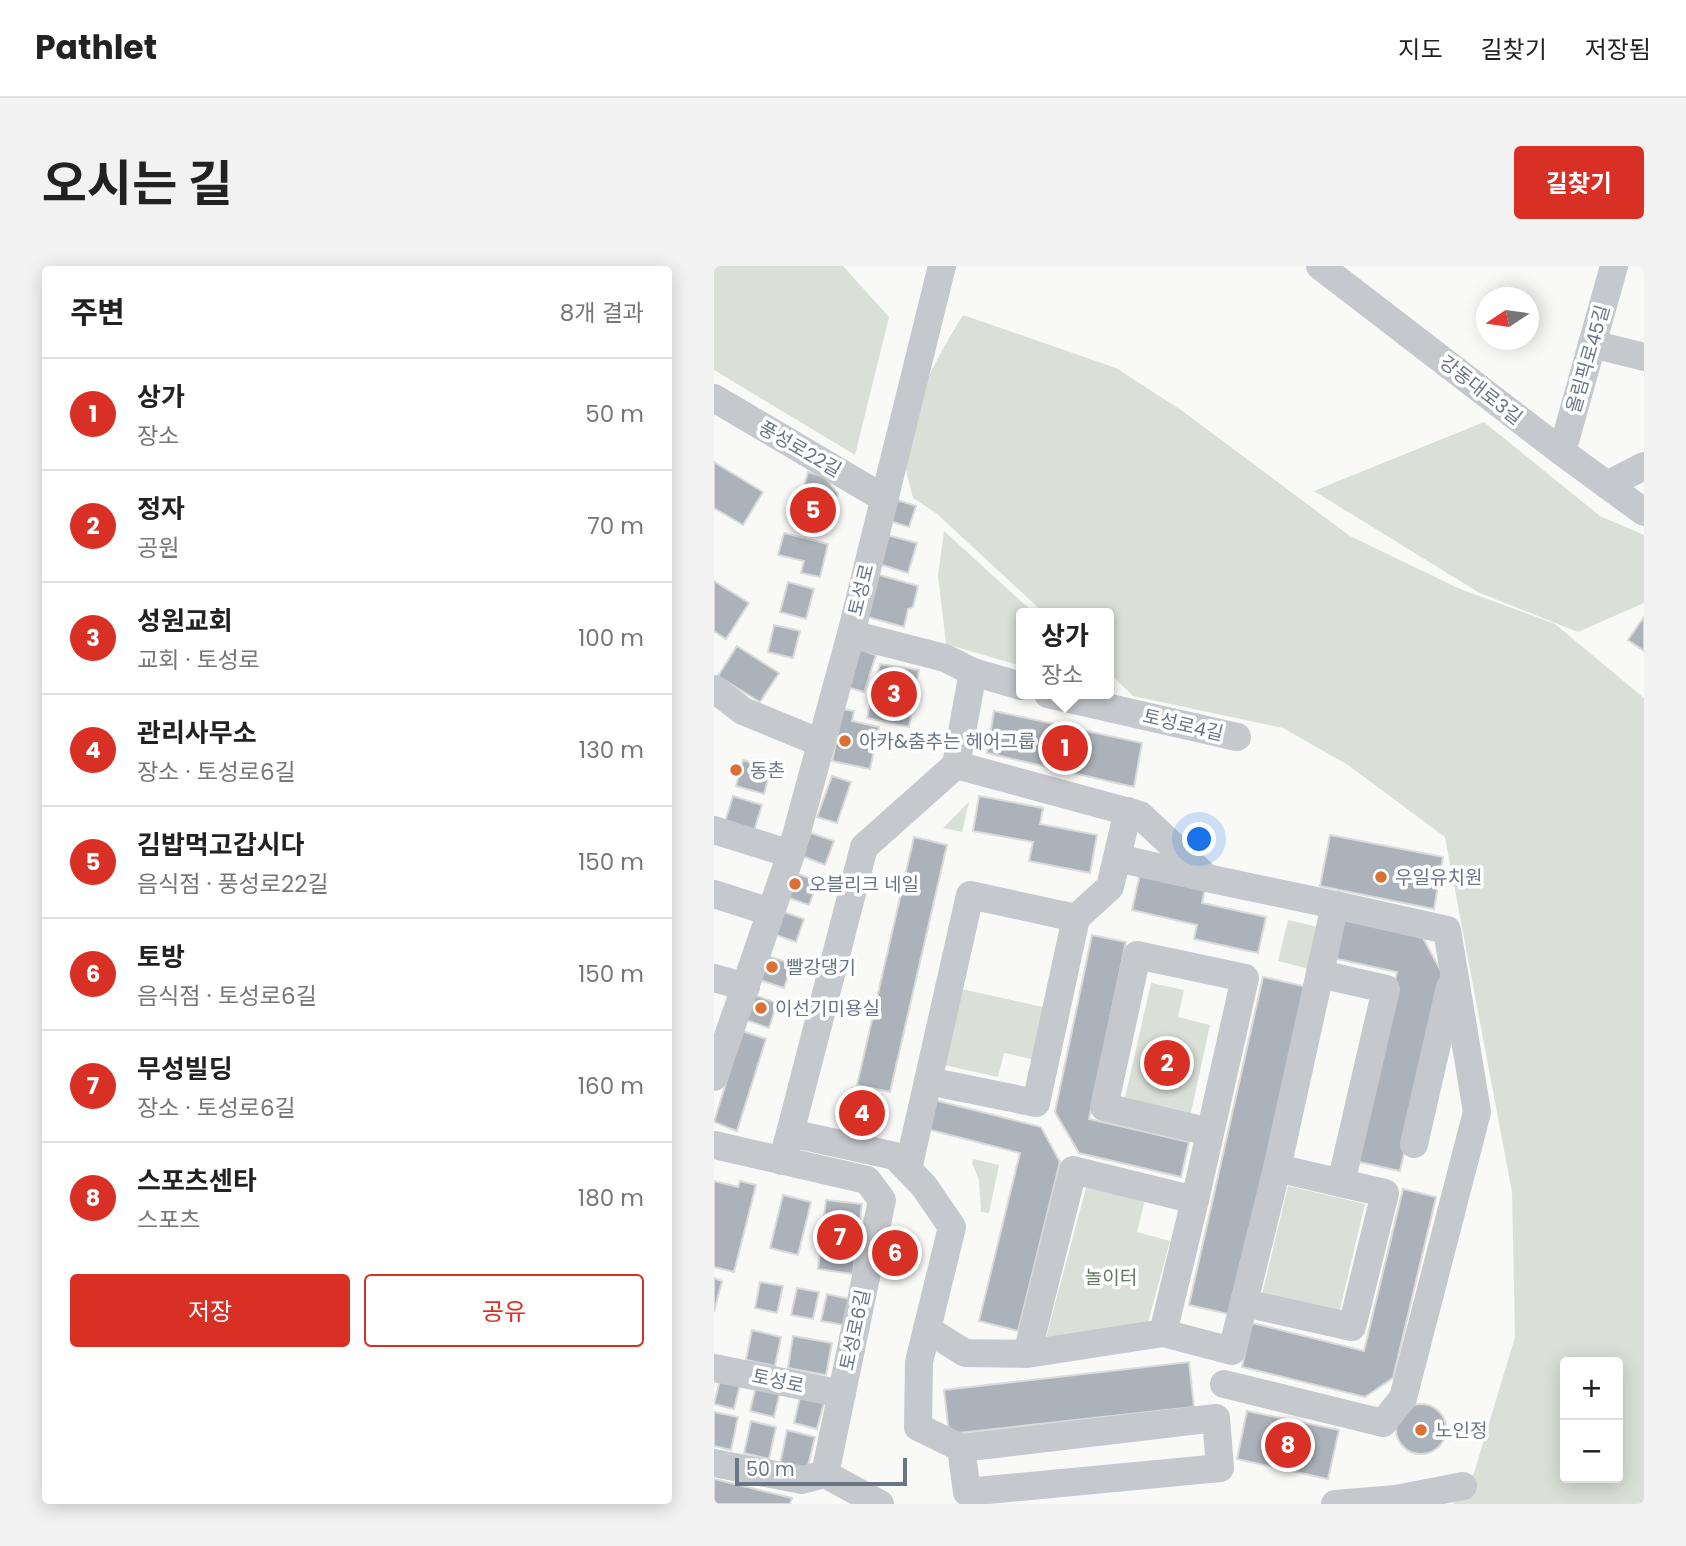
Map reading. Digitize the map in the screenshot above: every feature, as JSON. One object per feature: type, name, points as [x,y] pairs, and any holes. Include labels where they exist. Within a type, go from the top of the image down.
[{"type":"street","name":"토성로","points":[[715,1074],[791,854],[851,634],[942,266]]},
{"type":"street","name":"강동대로3길","points":[[1320,266],[1644,512]]},
{"type":"street","name":"올림픽로45길","points":[[1562,452],[1614,266]]},
{"type":"street","points":[[1592,344],[1644,357]]},
{"type":"street","name":"풍성로22길","points":[[714,398],[885,499]]},
{"type":"street","points":[[1607,485],[1644,466]]},
{"type":"street","points":[[851,634],[945,658],[973,672],[1016,685]]},
{"type":"street","points":[[782,1161],[864,847],[956,765],[973,672]]},
{"type":"street","points":[[714,689],[743,711],[821,743]]},
{"type":"street","name":"토성로4길","points":[[1070,699],[1237,737]]},
{"type":"street","points":[[956,765],[1140,815],[1207,878]]},
{"type":"street","points":[[928,1081],[1036,1103],[1076,918],[1110,887],[1128,811]]},
{"type":"street","points":[[714,830],[791,854]]},
{"type":"street","points":[[1117,858],[1447,930],[1477,1112],[1403,1398],[1383,1423],[1224,1384]]},
{"type":"street","points":[[714,894],[770,912]]},
{"type":"street","points":[[908,1169],[970,895],[1076,918]]},
{"type":"street","points":[[961,1448],[967,1492],[1220,1468],[1216,1418],[1277,1168],[1335,905]]},
{"type":"street","points":[[1163,1334],[1195,1200],[1245,978],[1137,955],[1104,1107],[1210,1132]]},
{"type":"street","points":[[1414,1144],[1454,973]]},
{"type":"street","points":[[1320,974],[1386,989],[1341,1183]]},
{"type":"street","points":[[714,978],[746,987]]},
{"type":"street","points":[[790,1133],[895,1156],[925,1186],[953,1227],[919,1362],[918,1427],[961,1448],[1216,1418]]},
{"type":"street","name":"토성로6길","points":[[714,1144],[867,1180],[882,1200],[825,1474]]},
{"type":"street","points":[[1245,1303],[1352,1327],[1385,1194],[1277,1168]]},
{"type":"street","points":[[1027,1354],[1073,1170],[1195,1200]]},
{"type":"street","points":[[927,1329],[965,1353]]},
{"type":"street","points":[[919,1362],[965,1353],[1027,1354],[1163,1334],[1232,1351]]},
{"type":"street","name":"토성로","points":[[714,1368],[842,1394]]},
{"type":"street","points":[[714,1463],[802,1480],[825,1474],[880,1504]]},
{"type":"street","points":[[1335,1504],[1396,1499],[1463,1486]]},
{"type":"green space","points":[[714,266],[843,266],[889,317],[855,455],[714,370]]},
{"type":"green space","points":[[963,315],[1116,368],[1181,410],[1350,536],[1460,589],[1555,624],[1644,698],[1644,1504],[1453,1504],[1474,1473],[1515,1337],[1512,1192],[1445,837],[1348,765],[1283,728],[1133,696],[1114,678],[1114,608],[1039,608],[936,513],[913,498],[905,455],[913,418],[926,382]]},
{"type":"green space","points":[[1484,422],[1600,516],[1644,535],[1644,603],[1578,632],[1478,592],[1314,491]]},
{"type":"green space","points":[[944,531],[1029,608],[1016,608],[1016,665],[946,644],[938,576]]},
{"type":"green space","points":[[969,802],[962,832],[943,828]]},
{"type":"green space","points":[[1288,920],[1318,927],[1309,969],[1278,961]]},
{"type":"green space","points":[[1151,983],[1184,990],[1178,1017],[1210,1025],[1190,1117],[1124,1102]]},
{"type":"green space","points":[[962,989],[1047,1008],[1036,1060],[1004,1053],[998,1077],[944,1065]]},
{"type":"green space","points":[[973,1159],[999,1165],[989,1213],[981,1212],[979,1180]]},
{"type":"green space","name":"놀이터","points":[[1087,1184],[1145,1200],[1137,1232],[1170,1241],[1148,1323],[1046,1338]]},
{"type":"green space","points":[[1288,1186],[1365,1204],[1339,1313],[1262,1295]]},
{"type":"building","points":[[714,462],[763,492],[743,525],[714,508]]},
{"type":"building","points":[[808,472],[825,477],[838,494],[830,524],[796,514]]},
{"type":"building","points":[[897,500],[916,506],[909,527],[890,521]]},
{"type":"building","points":[[784,533],[828,544],[820,577],[801,573],[804,561],[778,555]]},
{"type":"building","points":[[887,535],[917,543],[908,573],[879,564]]},
{"type":"building","points":[[876,574],[918,586],[904,627],[864,616]]},
{"type":"building","points":[[714,581],[749,603],[726,639],[714,631]]},
{"type":"building","points":[[788,582],[814,589],[806,619],[780,612]]},
{"type":"building","points":[[1644,617],[1644,651],[1628,640]]},
{"type":"building","points":[[774,625],[800,631],[793,658],[768,652]]},
{"type":"building","points":[[737,646],[779,673],[760,702],[718,676]]},
{"type":"building","points":[[859,649],[876,655],[864,692],[847,687]]},
{"type":"building","points":[[880,664],[919,670],[909,727],[867,718]]},
{"type":"building","points":[[843,709],[854,711],[852,721],[879,727],[870,769],[832,761]]},
{"type":"building","points":[[994,711],[1142,743],[1134,787],[987,753]]},
{"type":"building","points":[[743,760],[771,768],[764,794],[736,786]]},
{"type":"building","points":[[832,776],[851,782],[837,823],[817,817]]},
{"type":"building","points":[[733,796],[762,805],[754,831],[725,822]]},
{"type":"building","points":[[979,796],[1043,808],[1040,824],[1097,835],[1090,873],[1029,861],[1033,842],[973,831]]},
{"type":"building","points":[[811,833],[834,841],[825,865],[802,856]]},
{"type":"building","name":"우일유치원","points":[[1330,835],[1443,857],[1434,909],[1320,886]]},
{"type":"building","points":[[914,837],[947,845],[890,1092],[857,1085]]},
{"type":"building","points":[[795,873],[818,881],[809,905],[786,897]]},
{"type":"building","points":[[1140,874],[1205,889],[1202,903],[1266,917],[1258,953],[1194,939],[1197,925],[1132,910]]},
{"type":"building","points":[[781,911],[804,919],[796,942],[773,934]]},
{"type":"building","points":[[1337,918],[1423,938],[1443,975],[1400,1171],[1355,1161],[1397,972],[1328,957]]},
{"type":"building","points":[[1092,935],[1126,942],[1089,1119],[1189,1142],[1181,1177],[1079,1153],[1055,1112]]},
{"type":"building","points":[[768,956],[792,964],[784,988],[760,980]]},
{"type":"building","points":[[1263,977],[1307,987],[1233,1315],[1189,1305]]},
{"type":"building","points":[[754,995],[777,1003],[769,1028],[746,1020]]},
{"type":"building","points":[[742,1031],[766,1039],[737,1131],[714,1122]]},
{"type":"building","points":[[852,1088],[882,1095],[873,1138],[843,1130]]},
{"type":"building","points":[[930,1099],[1041,1127],[1060,1162],[1018,1331],[979,1321],[1020,1153],[923,1128]]},
{"type":"building","points":[[714,1181],[738,1187],[740,1181],[756,1185],[734,1272],[714,1267]]},
{"type":"building","points":[[1403,1189],[1436,1197],[1393,1378],[1365,1397],[1242,1367],[1252,1323],[1364,1351]]},
{"type":"building","points":[[783,1195],[811,1202],[798,1255],[770,1248]]},
{"type":"building","points":[[826,1200],[862,1204],[853,1274],[818,1269]]},
{"type":"building","points":[[714,1278],[722,1281],[714,1312]]},
{"type":"building","points":[[760,1282],[783,1286],[777,1313],[755,1308]]},
{"type":"building","points":[[797,1288],[819,1292],[813,1319],[791,1315]]},
{"type":"building","points":[[827,1294],[849,1299],[844,1325],[821,1321]]},
{"type":"building","points":[[752,1330],[781,1337],[775,1366],[746,1360]]},
{"type":"building","points":[[793,1336],[832,1343],[826,1375],[788,1368]]},
{"type":"building","points":[[1189,1362],[1194,1407],[949,1434],[944,1390]]},
{"type":"building","points":[[721,1376],[741,1381],[734,1409],[714,1404]]},
{"type":"building","points":[[757,1382],[781,1388],[774,1417],[750,1411]]},
{"type":"building","points":[[801,1393],[825,1399],[817,1429],[794,1423]]},
{"type":"building","name":"노인정","points":[[1421,1404],[1439,1411],[1446,1429],[1439,1447],[1421,1454],[1403,1447],[1396,1429],[1403,1411]]},
{"type":"building","points":[[1247,1411],[1339,1430],[1328,1479],[1237,1459]]},
{"type":"building","points":[[714,1412],[738,1417],[731,1450],[714,1446]]},
{"type":"building","points":[[751,1421],[776,1427],[769,1459],[744,1453]]},
{"type":"building","points":[[787,1430],[815,1437],[807,1470],[780,1464]]},
{"type":"building","points":[[714,1479],[792,1498],[790,1504],[714,1504]]},
{"type":"place","name":"김밥먹고갑시다","points":[[813,510]]},
{"type":"place","name":"성원교회","points":[[894,694]]},
{"type":"place","name":"아카&춤추는 헤어그룹","points":[[845,741]]},
{"type":"place","name":"상가","points":[[1065,748]]},
{"type":"place","name":"동촌","points":[[736,770]]},
{"type":"place","name":"우일유치원","points":[[1381,877]]},
{"type":"place","name":"오블리크 네일","points":[[795,884]]},
{"type":"place","name":"빨강댕기","points":[[772,967]]},
{"type":"place","name":"이선기미용실","points":[[761,1008]]},
{"type":"place","name":"정자","points":[[1167,1063]]},
{"type":"place","name":"관리사무소","points":[[862,1113]]},
{"type":"place","name":"무성빌딩","points":[[840,1237]]},
{"type":"place","name":"토방","points":[[895,1253]]},
{"type":"place","name":"노인정","points":[[1421,1430]]},
{"type":"place","name":"스포츠센타","points":[[1288,1445]]}]
